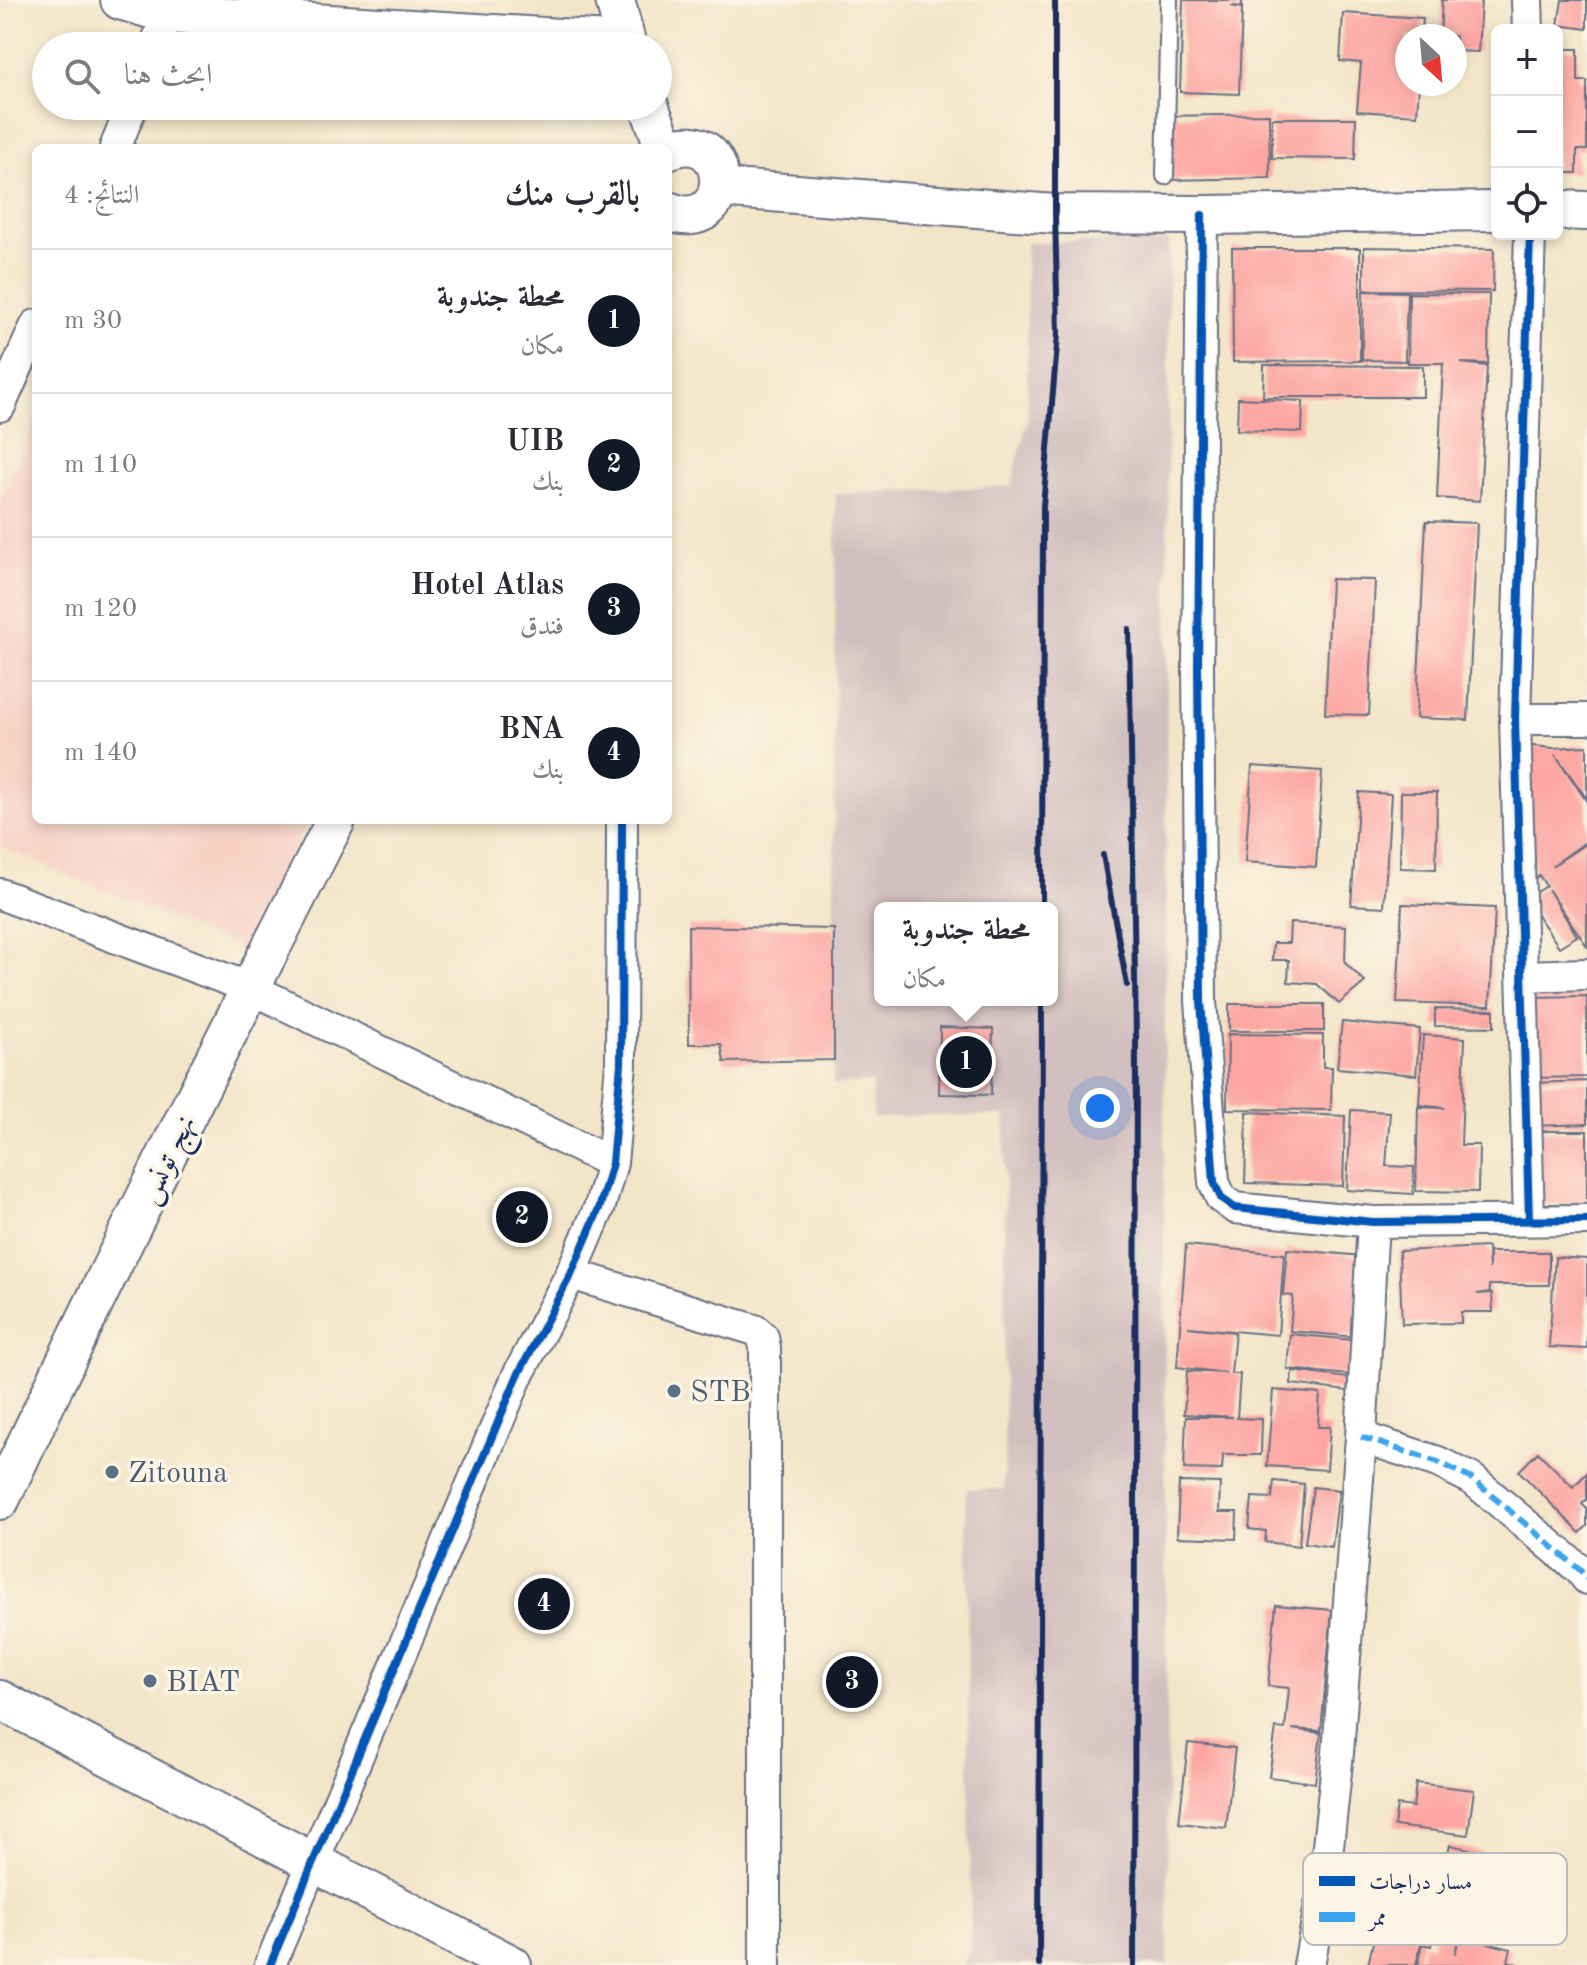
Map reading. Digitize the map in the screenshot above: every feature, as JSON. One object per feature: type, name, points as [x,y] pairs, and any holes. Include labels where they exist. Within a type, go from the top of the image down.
[{"type":"street","points":[[120,0],[164,20],[395,32]]},
{"type":"street","points":[[615,0],[623,32]]},
{"type":"street","points":[[1527,0],[1528,24]]},
{"type":"street","points":[[117,144],[126,120]]},
{"type":"street","points":[[655,120],[664,144]]},
{"type":"street","points":[[672,148],[685,146],[705,152],[718,167],[719,188],[716,198],[700,212],[690,215],[672,213]]},
{"type":"street","points":[[719,188],[1055,214],[1491,211]]},
{"type":"street","points":[[1563,210],[1587,211]]},
{"type":"street","points":[[1202,215],[1198,668],[1201,1001],[1214,1182],[1221,1198],[1235,1208],[1373,1222],[1587,1220]]},
{"type":"street","points":[[1529,1220],[1515,719],[1530,240]]},
{"type":"street","points":[[0,406],[32,334]]},
{"type":"street","points":[[1515,719],[1587,719]]},
{"type":"street","name":"نهج تونس","points":[[0,1500],[59,1374],[334,824]]},
{"type":"street","points":[[270,1965],[511,1390],[571,1274],[600,1206],[612,1163],[621,1064],[622,824]]},
{"type":"street","points":[[3,904],[250,988],[612,1163]]},
{"type":"street","points":[[1522,976],[1587,974]]},
{"type":"street","points":[[1327,1853],[1361,1437],[1373,1222]]},
{"type":"street","points":[[571,1274],[755,1330],[763,1337],[765,1965]]},
{"type":"street","points":[[1361,1437],[1438,1462],[1472,1479],[1585,1571]]},
{"type":"street","points":[[0,1700],[512,1965]]},
{"type":"street","points":[[1309,1965],[1313,1945]]},
{"type":"lane","points":[[1165,176],[1169,0]]},
{"type":"shaded area","points":[[1169,240],[1164,1247],[1168,1965],[962,1965],[971,1947],[966,1489],[1004,1489],[1005,1116],[873,1118],[872,1082],[833,1084],[836,494],[1011,486],[1028,419],[1026,243]]},
{"type":"shaded area","points":[[32,428],[32,824],[307,824],[242,949],[0,846],[0,502]]},
{"type":"building","points":[[1183,0],[1242,0],[1242,7],[1231,6],[1242,8],[1239,94],[1180,92]]},
{"type":"building","points":[[1442,0],[1481,0],[1478,52],[1467,52],[1467,24],[1441,24]]},
{"type":"building","points":[[1562,0],[1587,0],[1587,29],[1558,24]]},
{"type":"building","points":[[1343,13],[1423,18],[1423,24],[1395,24],[1395,96],[1418,96],[1417,115],[1357,111],[1361,63],[1340,61]]},
{"type":"building","points":[[1563,49],[1578,49],[1578,81],[1587,81],[1587,150],[1577,150],[1577,173],[1563,173]]},
{"type":"building","points":[[1269,114],[1270,178],[1168,180],[1167,116]]},
{"type":"building","points":[[1272,118],[1356,118],[1355,159],[1272,158]]},
{"type":"building","points":[[1364,247],[1494,249],[1493,291],[1364,290]]},
{"type":"building","points":[[1232,248],[1360,248],[1360,361],[1233,362]]},
{"type":"building","points":[[1363,291],[1407,292],[1405,361],[1362,360]]},
{"type":"building","points":[[1409,293],[1489,294],[1488,364],[1461,363],[1487,366],[1480,501],[1437,498],[1443,363],[1408,363]]},
{"type":"building","points":[[1264,365],[1423,366],[1423,397],[1263,397]]},
{"type":"building","points":[[1238,398],[1303,401],[1302,432],[1237,430]]},
{"type":"building","points":[[1426,521],[1477,523],[1468,720],[1416,718]]},
{"type":"building","points":[[1331,579],[1375,580],[1369,715],[1325,714]]},
{"type":"building","points":[[1525,745],[1552,748],[1587,746],[1587,799],[1555,754],[1587,802],[1587,841],[1552,866],[1587,843],[1587,946],[1548,889],[1577,936],[1559,947],[1526,898],[1546,886],[1539,875],[1534,879]]},
{"type":"building","points":[[1252,766],[1322,771],[1316,867],[1245,862]]},
{"type":"building","points":[[1359,792],[1391,794],[1384,907],[1351,905]]},
{"type":"building","points":[[1401,792],[1437,792],[1436,869],[1400,868]]},
{"type":"building","points":[[1402,904],[1495,908],[1490,1006],[1397,1003]]},
{"type":"building","points":[[1290,923],[1346,926],[1345,963],[1365,982],[1339,1004],[1317,984],[1288,982],[1289,960],[1272,960],[1273,943],[1289,943]]},
{"type":"building","points":[[688,926],[834,929],[834,1060],[724,1062],[721,1044],[689,1044]]},
{"type":"building","points":[[1587,996],[1587,1077],[1529,1078],[1527,997]]},
{"type":"building","points":[[1229,1004],[1324,1004],[1324,1031],[1229,1031]]},
{"type":"building","points":[[1435,1009],[1494,1010],[1494,1027],[1435,1026]]},
{"type":"building","points":[[1342,1022],[1420,1029],[1416,1075],[1337,1068]]},
{"type":"building","points":[[940,1027],[993,1029],[991,1095],[939,1094]]},
{"type":"building","points":[[1228,1034],[1323,1035],[1323,1067],[1332,1067],[1331,1110],[1227,1109]]},
{"type":"building","points":[[1423,1035],[1465,1038],[1461,1145],[1479,1145],[1478,1192],[1416,1191],[1418,1107],[1445,1108],[1419,1105]]},
{"type":"building","points":[[1587,1081],[1587,1124],[1533,1126],[1532,1083]]},
{"type":"building","points":[[1351,1110],[1390,1112],[1386,1166],[1414,1167],[1413,1194],[1347,1190]]},
{"type":"building","points":[[1247,1112],[1345,1116],[1343,1186],[1245,1183]]},
{"type":"building","points":[[1530,1131],[1587,1131],[1587,1205],[1536,1204]]},
{"type":"building","points":[[1186,1245],[1284,1254],[1278,1335],[1188,1327],[1235,1332],[1231,1374],[1240,1374],[1237,1418],[1262,1419],[1261,1455],[1223,1455],[1222,1470],[1184,1469],[1186,1417],[1233,1417],[1184,1414],[1187,1371],[1226,1373],[1177,1367]]},
{"type":"building","points":[[1488,1247],[1489,1269],[1489,1252],[1549,1252],[1549,1285],[1489,1285],[1490,1292],[1477,1294],[1492,1293],[1493,1312],[1461,1312],[1461,1323],[1402,1324],[1399,1251]]},
{"type":"building","points":[[1287,1249],[1362,1256],[1355,1337],[1290,1331],[1293,1296],[1283,1295]]},
{"type":"building","points":[[1555,1257],[1587,1259],[1587,1349],[1549,1347]]},
{"type":"building","points":[[1290,1334],[1353,1340],[1350,1375],[1287,1369]]},
{"type":"building","points":[[1292,1371],[1349,1378],[1347,1391],[1291,1384]]},
{"type":"building","points":[[1273,1390],[1320,1394],[1318,1427],[1330,1427],[1327,1470],[1267,1466]]},
{"type":"building","points":[[1538,1452],[1573,1487],[1587,1473],[1587,1499],[1582,1504],[1587,1509],[1587,1526],[1580,1533],[1519,1471]]},
{"type":"building","points":[[1274,1481],[1304,1484],[1299,1546],[1265,1542],[1266,1531],[1249,1529],[1252,1497],[1272,1498]]},
{"type":"building","points":[[1179,1482],[1220,1483],[1219,1512],[1237,1512],[1236,1539],[1177,1537]]},
{"type":"building","points":[[1313,1487],[1339,1490],[1332,1547],[1305,1543]]},
{"type":"building","points":[[1276,1605],[1332,1610],[1321,1731],[1292,1729],[1321,1733],[1315,1783],[1269,1777],[1276,1728],[1285,1729],[1289,1688],[1268,1686]]},
{"type":"building","points":[[1188,1743],[1235,1748],[1226,1828],[1179,1823]]},
{"type":"building","points":[[1416,1783],[1474,1790],[1468,1835],[1394,1826],[1397,1805],[1413,1807]]},
{"type":"building","points":[[1450,1845],[1482,1852],[1482,1853],[1448,1853]]},
{"type":"building","points":[[1372,1945],[1421,1945],[1416,1965],[1368,1965]]},
{"type":"building","points":[[1423,1945],[1457,1945],[1455,1954],[1457,1945],[1494,1945],[1511,1949],[1508,1961],[1520,1965],[1418,1965]]},
{"type":"railway","points":[[1042,902],[1043,506],[1058,334],[1055,0]]},
{"type":"railway","points":[[1129,629],[1136,1036],[1134,1965]]},
{"type":"railway","points":[[1103,855],[1127,985]]},
{"type":"railway","points":[[1039,1965],[1042,1006]]},
{"type":"marked path","points":[[1361,1437],[1438,1462],[1472,1479],[1587,1579]]},
{"type":"cycle path","points":[[1202,215],[1198,668],[1201,1001],[1214,1182],[1221,1198],[1235,1208],[1373,1222],[1587,1220]]},
{"type":"cycle path","points":[[1529,1220],[1515,719],[1530,240]]},
{"type":"cycle path","points":[[270,1965],[517,1377],[571,1274],[600,1206],[612,1163],[621,1064],[622,824]]},
{"type":"place","name":"محطة جندوبة","points":[[966,1062]]},
{"type":"place","name":"UIB","points":[[522,1217]]},
{"type":"place","name":"STB","points":[[674,1391]]},
{"type":"place","name":"Zitouna","points":[[112,1472]]},
{"type":"place","name":"BNA","points":[[544,1604]]},
{"type":"place","name":"BIAT","points":[[150,1681]]},
{"type":"place","name":"Hotel Atlas","points":[[852,1682]]}]
